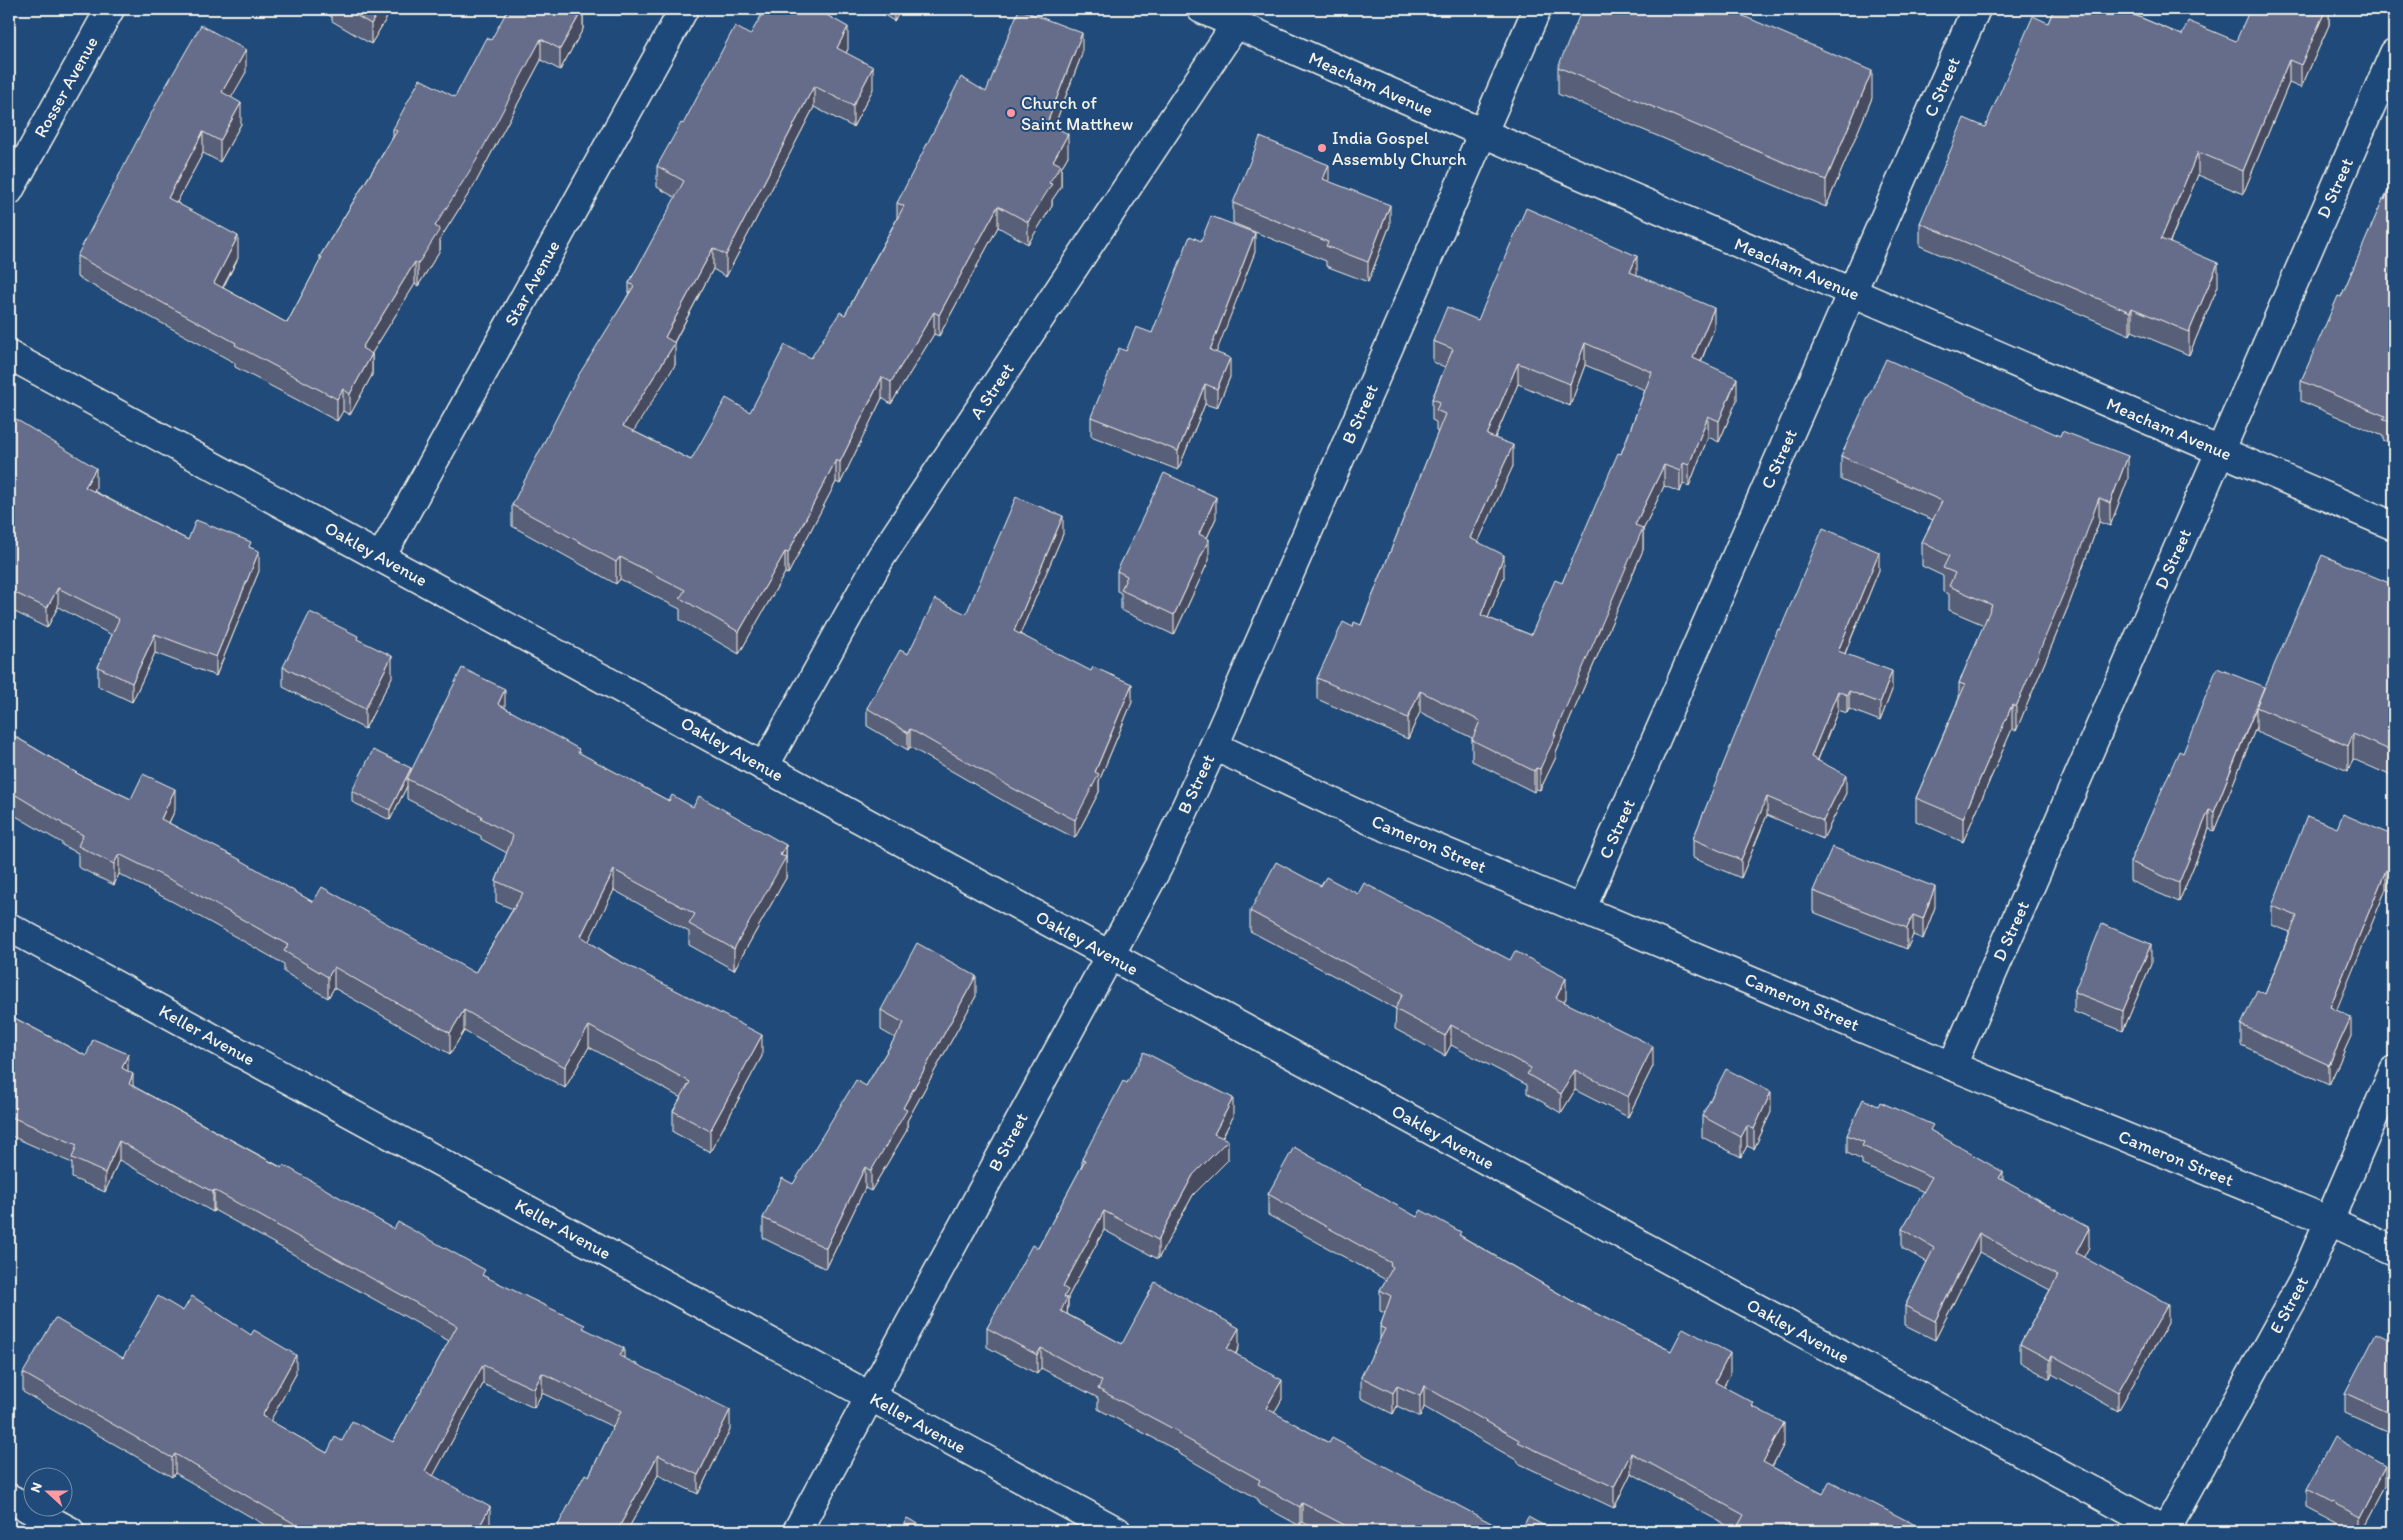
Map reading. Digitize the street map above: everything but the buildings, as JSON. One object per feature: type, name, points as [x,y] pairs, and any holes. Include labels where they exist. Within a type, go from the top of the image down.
[{"type":"street","name":"Rosser Avenue","points":[[9,191],[110,9]]},
{"type":"street","name":"Star Avenue","points":[[381,557],[684,9]]},
{"type":"street","name":"Meacham Avenue","points":[[1201,9],[1852,293],[2394,526]]},
{"type":"street","name":"B Street","points":[[797,1531],[1158,867],[1214,746],[1537,9]]},
{"type":"street","name":"C Street","points":[[1582,908],[1976,9]]},
{"type":"street","name":"A Street","points":[[764,767],[881,557],[1236,24]]},
{"type":"street","name":"D Street","points":[[1952,1066],[2394,53]]},
{"type":"street","name":"Oakley Avenue","points":[[9,355],[2165,1531]]},
{"type":"street","name":"Cameron Street","points":[[1214,746],[1374,822],[1582,908],[1952,1066],[2330,1221],[2394,1251]]},
{"type":"street","name":"Keller Avenue","points":[[9,927],[1117,1531]]},
{"type":"street","name":"E Street","points":[[2165,1531],[2303,1281],[2394,1070]]},
{"type":"street","points":[[9,1498],[70,1531]]},
{"type":"place","name":"Church of Saint Matthew","points":[[1011,113]]},
{"type":"place","name":"India Gospel Assembly Church","points":[[1322,148]]}]
